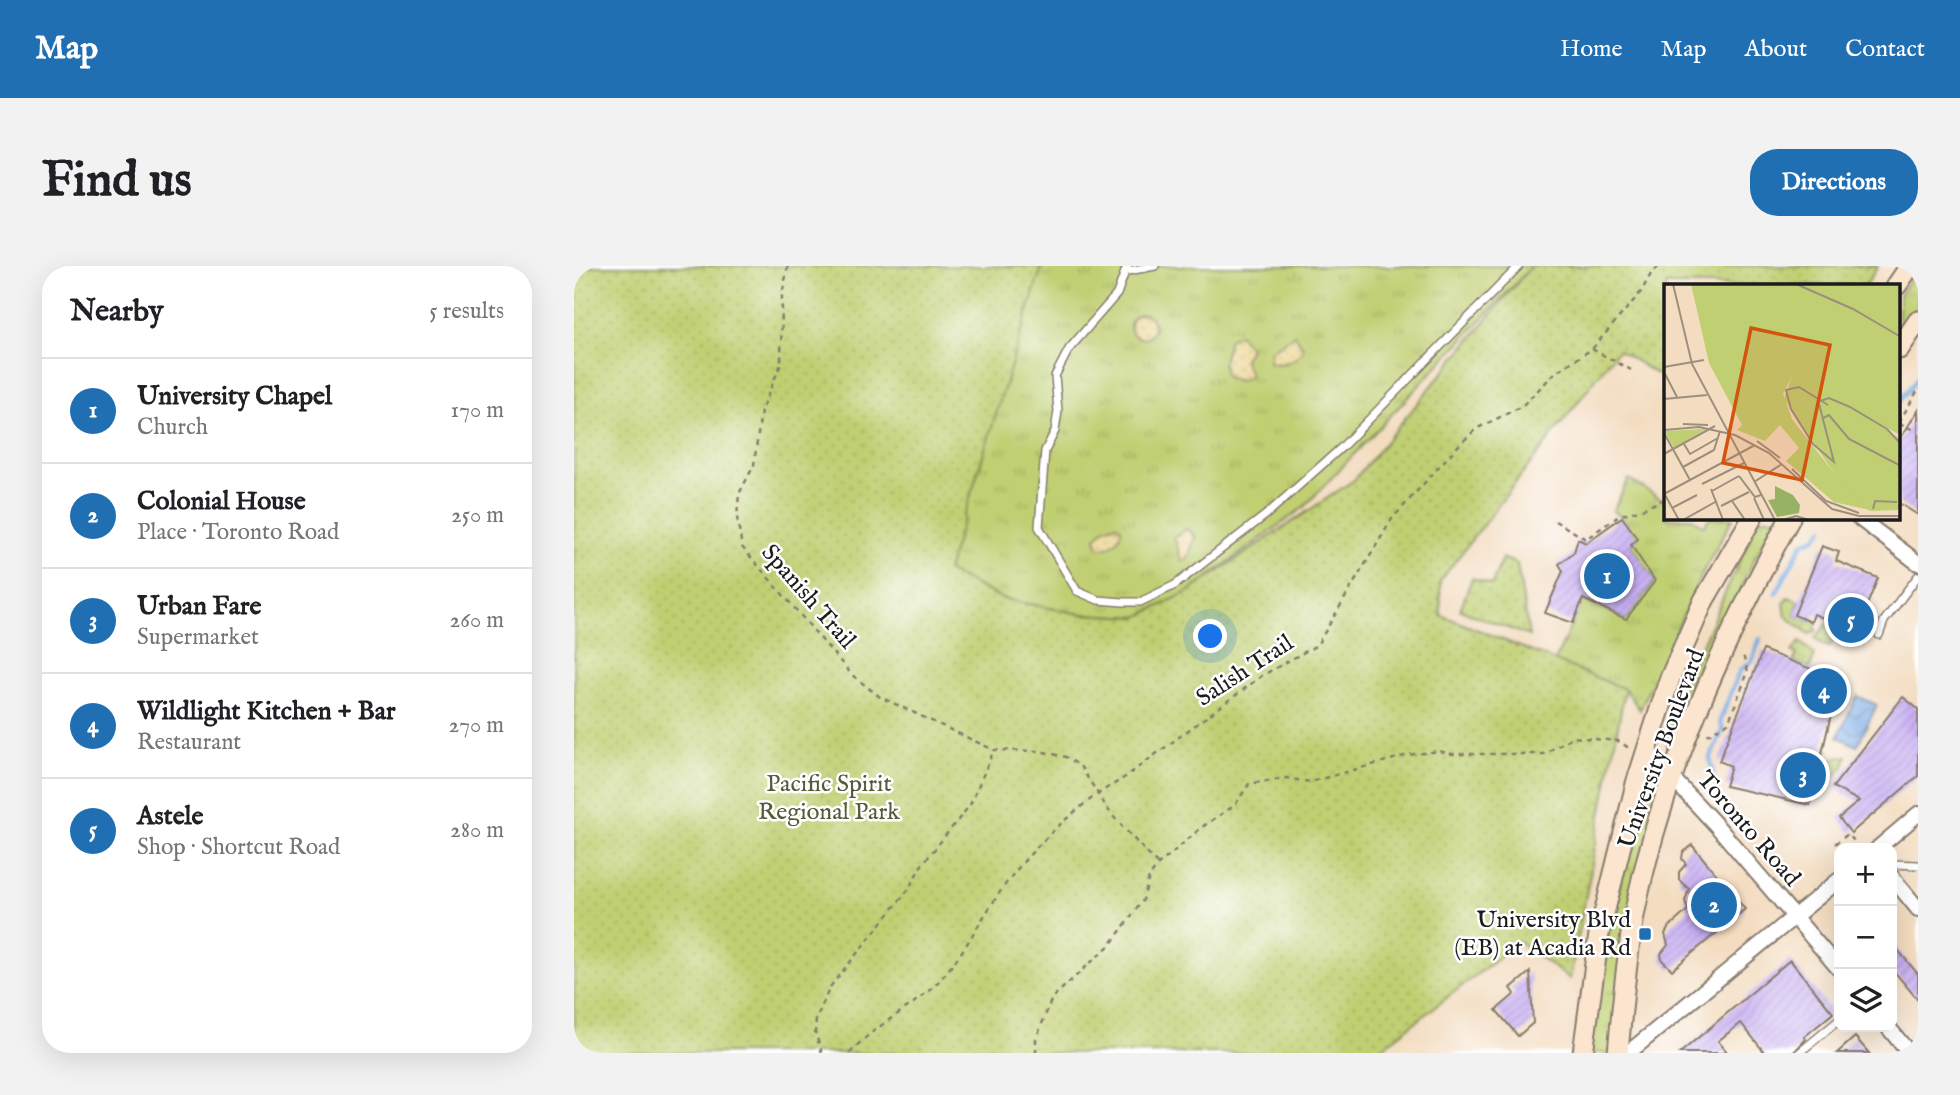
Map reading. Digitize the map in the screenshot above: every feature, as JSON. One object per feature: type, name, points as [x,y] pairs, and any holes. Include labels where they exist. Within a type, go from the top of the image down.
[{"type":"main road","points":[[1898,284],[1910,266]]},
{"type":"main road","points":[[1900,348],[1918,321]]},
{"type":"main road","name":"University Boulevard","points":[[1584,1053],[1604,908],[1639,751],[1704,600],[1751,520]]},
{"type":"main road","name":"University Boulevard","points":[[1618,1053],[1634,916],[1651,844],[1672,777],[1729,634],[1789,520]]},
{"type":"street","points":[[1862,520],[1918,563]]},
{"type":"street","name":"Toronto Road","points":[[1639,751],[1672,777],[1834,963]]},
{"type":"street","points":[[1884,843],[1918,814]]},
{"type":"street","points":[[1897,883],[1918,909]]},
{"type":"street","points":[[1628,1053],[1834,884]]},
{"type":"street","points":[[1892,1032],[1909,1053]]},
{"type":"lane","points":[[1155,266],[1127,269],[1117,294],[1069,349],[1055,376],[1058,411],[1055,431],[1045,451],[1039,527],[1077,591],[1098,600],[1140,602],[1175,585],[1267,514],[1342,447],[1519,266]]},
{"type":"lane","points":[[1879,635],[1884,621],[1918,576]]},
{"type":"lane","points":[[1897,864],[1918,865]]},
{"type":"lane","points":[[1800,1053],[1834,1024]]},
{"type":"path","name":"Spanish Trail","points":[[788,266],[782,295],[782,357],[760,416],[754,465],[739,494],[737,509],[741,545],[766,579],[852,675],[880,697],[994,750],[1040,751],[1066,757],[1088,773],[1111,814],[1158,865]]},
{"type":"path","name":"Salish Trail","points":[[850,1053],[940,980],[969,945],[1005,884],[1062,825],[1098,793],[1121,780],[1263,675],[1317,645],[1392,519],[1455,449],[1476,429],[1522,406],[1556,372],[1592,349],[1641,292],[1659,266]]},
{"type":"path","points":[[1592,349],[1631,370]]},
{"type":"path","points":[[1900,420],[1918,390]]},
{"type":"path","points":[[1900,423],[1918,432]]},
{"type":"path","points":[[1555,521],[1586,538],[1618,516],[1662,500]]},
{"type":"path","points":[[1707,735],[1725,724],[1748,672],[1743,655]]},
{"type":"path","points":[[1036,1053],[1038,1033],[1052,998],[1111,944],[1143,900],[1149,877],[1158,865],[1202,827],[1235,805],[1249,784],[1286,778],[1310,782],[1408,755],[1439,751],[1452,754],[1544,754],[1572,737],[1618,741],[1639,751]]},
{"type":"path","points":[[822,1053],[815,1032],[816,1019],[831,987],[908,890],[913,877],[970,805],[994,750]]},
{"type":"path","points":[[1836,843],[1848,834],[1854,841]]},
{"type":"green space","name":"Pacific Spirit Regional Park","points":[[574,266],[1042,266],[947,571],[1003,599],[1081,614],[1138,617],[1188,592],[1354,480],[1531,266],[1878,266],[1867,284],[1664,284],[1664,379],[1618,350],[1440,581],[1441,615],[1625,689],[1570,979],[1519,942],[1375,1053],[574,1053]]},
{"type":"green space","points":[[1037,266],[1532,266],[1304,507],[1188,592],[1138,617],[1081,614],[1003,599],[947,571]]},
{"type":"green space","points":[[1918,266],[1918,308],[1900,335],[1900,293]]},
{"type":"green space","points":[[1629,479],[1664,501],[1664,520],[1695,520],[1704,526],[1708,520],[1732,520],[1703,572],[1640,710],[1625,689],[1555,661],[1583,599],[1626,619],[1655,581],[1631,545],[1637,539],[1622,517],[1613,511]]},
{"type":"green space","points":[[1758,520],[1774,520],[1748,572],[1672,754],[1668,754],[1667,731],[1687,678]]},
{"type":"green space","points":[[1502,558],[1517,564],[1529,636],[1460,610],[1472,578],[1492,585]]},
{"type":"green space","points":[[1788,597],[1799,601],[1794,615],[1810,622],[1815,620],[1816,631],[1809,634],[1786,616],[1784,604]]},
{"type":"green space","points":[[1830,621],[1840,625],[1830,647],[1815,638]]},
{"type":"green space","points":[[1800,642],[1815,655],[1810,668],[1793,662],[1797,654],[1792,652]]},
{"type":"green space","points":[[1847,756],[1844,767],[1824,786],[1827,760]]},
{"type":"green space","points":[[1645,777],[1649,777],[1659,788],[1612,1053],[1589,1053],[1595,991]]},
{"type":"sand","points":[[1142,314],[1151,317],[1154,326],[1151,335],[1142,338],[1133,335],[1130,326],[1133,317]]},
{"type":"sand","points":[[1239,334],[1250,348],[1244,359],[1250,375],[1240,381],[1225,375],[1223,362],[1229,339]]},
{"type":"sand","points":[[1295,335],[1303,347],[1298,356],[1285,363],[1269,362],[1271,350]]},
{"type":"sand","points":[[1116,524],[1121,528],[1117,540],[1108,547],[1099,548],[1096,538],[1105,528]]},
{"type":"sand","points":[[1187,529],[1195,536],[1188,559],[1182,561],[1174,537]]},
{"type":"water","points":[[1857,696],[1877,705],[1857,746],[1838,737]]},
{"type":"building","points":[[1918,410],[1918,515],[1900,504],[1900,439]]},
{"type":"building","points":[[1622,517],[1638,539],[1631,545],[1655,581],[1626,619],[1583,599],[1573,623],[1545,613],[1563,571],[1559,564],[1574,552],[1578,539],[1586,543]]},
{"type":"building","points":[[1822,546],[1839,552],[1836,561],[1878,578],[1856,632],[1814,614],[1811,622],[1794,615]]},
{"type":"building","points":[[1763,650],[1839,680],[1810,805],[1725,786],[1731,766],[1719,761]]},
{"type":"building","points":[[1903,697],[1918,709],[1918,776],[1851,833],[1839,818],[1859,801],[1833,787]]},
{"type":"building","points":[[1692,845],[1745,909],[1672,970],[1662,960],[1661,954],[1668,945],[1665,934],[1669,927],[1688,910],[1685,901],[1689,889],[1679,880],[1679,872],[1686,864],[1682,859],[1683,852]]},
{"type":"building","points":[[1897,949],[1918,974],[1918,1000],[1897,975]]},
{"type":"building","points":[[1790,960],[1833,1013],[1804,1037],[1806,1039],[1793,1053],[1765,1053],[1741,1023],[1718,1041],[1728,1053],[1680,1053]]},
{"type":"building","points":[[1530,972],[1533,1023],[1518,1036],[1496,1010],[1515,994],[1511,988]]},
{"type":"building","points":[[1855,1037],[1869,1053],[1837,1053]]},
{"type":"waterway","points":[[1900,400],[1918,378]]},
{"type":"waterway","points":[[1776,593],[1803,543],[1815,538],[1823,529]]},
{"type":"waterway","points":[[1714,778],[1710,758],[1723,730],[1720,721],[1740,670],[1752,661],[1760,639]]},
{"type":"place","name":"University Chapel","points":[[1607,576]]},
{"type":"place","name":"Astele","points":[[1851,620]]},
{"type":"place","name":"Wildlight Kitchen + Bar","points":[[1824,691]]},
{"type":"place","name":"Urban Fare","points":[[1803,775]]},
{"type":"place","name":"Colonial House","points":[[1714,905]]},
{"type":"place","name":"University Blvd (EB) at Acadia Rd","points":[[1645,934]]}]
